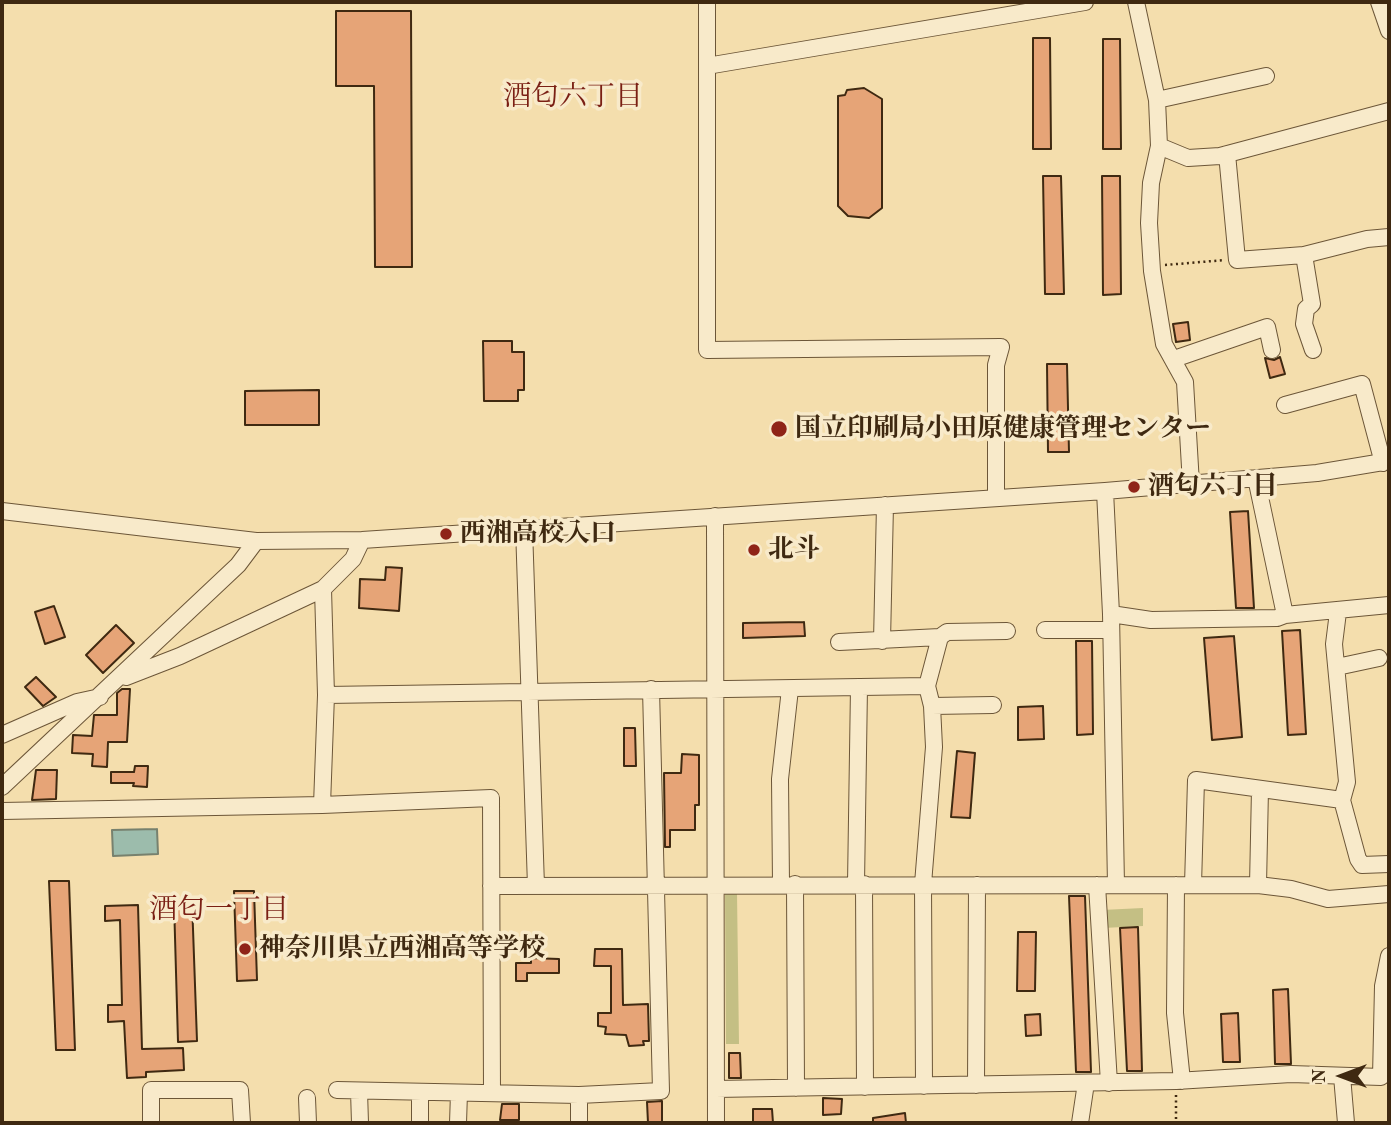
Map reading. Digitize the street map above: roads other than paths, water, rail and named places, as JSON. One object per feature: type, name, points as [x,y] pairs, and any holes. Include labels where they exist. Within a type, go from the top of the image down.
[{"type":"street","points":[[707,2],[707,350],[1001,347],[1007,365],[1002,497]]},
{"type":"street","points":[[707,66],[1085,2]]},
{"type":"street","points":[[1136,2],[1157,100],[1159,146],[1151,183],[1151,267],[1164,344],[1185,382],[1191,484]]},
{"type":"street","points":[[1379,2],[1389,31]]},
{"type":"street","points":[[1157,100],[1266,76]]},
{"type":"street","points":[[1159,146],[1188,158],[1227,154],[1389,111]]},
{"type":"street","points":[[1227,154],[1237,260],[1304,254],[1353,242],[1389,237]]},
{"type":"street","points":[[1304,254],[1312,303],[1306,309],[1304,324],[1313,351]]},
{"type":"street","points":[[1174,359],[1267,327],[1272,350]]},
{"type":"street","points":[[2,511],[256,541],[362,540],[1105,491],[1256,478],[1386,462],[1362,384],[1285,405]]},
{"type":"street","points":[[1256,478],[1284,615]]},
{"type":"street","points":[[1105,491],[1111,622],[1116,885]]},
{"type":"street","points":[[882,640],[885,505]]},
{"type":"street","points":[[715,516],[716,1123]]},
{"type":"street","points":[[524,528],[536,886]]},
{"type":"street","points":[[120,679],[180,656],[323,589],[353,559],[362,540]]},
{"type":"street","points":[[2,787],[120,679],[238,565],[256,541]]},
{"type":"street","points":[[322,804],[326,695],[323,589]]},
{"type":"street","points":[[1045,630],[1111,622],[1277,618],[1284,615],[1338,612],[1389,604]]},
{"type":"street","points":[[1338,612],[1334,644],[1347,782],[1342,800],[1362,865],[1389,864]]},
{"type":"street","points":[[839,642],[940,637],[947,632],[1007,631]]},
{"type":"street","points":[[924,1086],[923,884],[934,747],[932,706],[927,686],[940,637]]},
{"type":"street","points":[[1336,667],[1380,658]]},
{"type":"street","points":[[326,695],[927,686]]},
{"type":"street","points":[[859,687],[865,1087]]},
{"type":"street","points":[[337,1090],[579,1095],[661,1091],[651,689]]},
{"type":"street","points":[[790,689],[780,779],[788,884],[796,1088]]},
{"type":"street","points":[[2,735],[77,702],[101,696]]},
{"type":"street","points":[[932,706],[993,705]]},
{"type":"street","points":[[1179,1081],[1175,1013],[1184,885],[1196,780],[1342,800]]},
{"type":"street","points":[[1258,885],[1260,789]]},
{"type":"street","points":[[2,811],[491,798],[492,1093]]},
{"type":"street","points":[[976,1085],[977,884]]},
{"type":"street","points":[[1097,885],[1109,1083]]},
{"type":"street","points":[[491,886],[1258,885],[1291,889],[1328,899],[1389,894]]},
{"type":"street","points":[[716,1089],[1109,1083],[1291,1074],[1381,1077],[1383,986],[1389,956]]},
{"type":"street","points":[[1342,1076],[1346,1123]]},
{"type":"street","points":[[1080,1123],[1086,1083]]},
{"type":"street","points":[[151,1123],[151,1090],[240,1090],[242,1123]]},
{"type":"street","points":[[359,1091],[360,1123]]},
{"type":"street","points":[[420,1092],[420,1123]]},
{"type":"street","points":[[458,1123],[459,1093]]},
{"type":"street","points":[[579,1095],[579,1123]]},
{"type":"street","points":[[307,1098],[308,1123]]},
{"type":"place","name":"国立印刷局小田原健康管理センター","points":[[779,429]]},
{"type":"place","name":"酒匂六丁目","points":[[1134,487]]},
{"type":"place","name":"西湘高校入口","points":[[446,534]]},
{"type":"place","name":"北斗","points":[[754,550]]},
{"type":"place","name":"神奈川県立西湘高等学校","points":[[245,949]]},
{"type":"district","name":"酒匂六丁目","points":[[573,98]]},
{"type":"district","name":"酒匂一丁目","points":[[219,911]]}]
